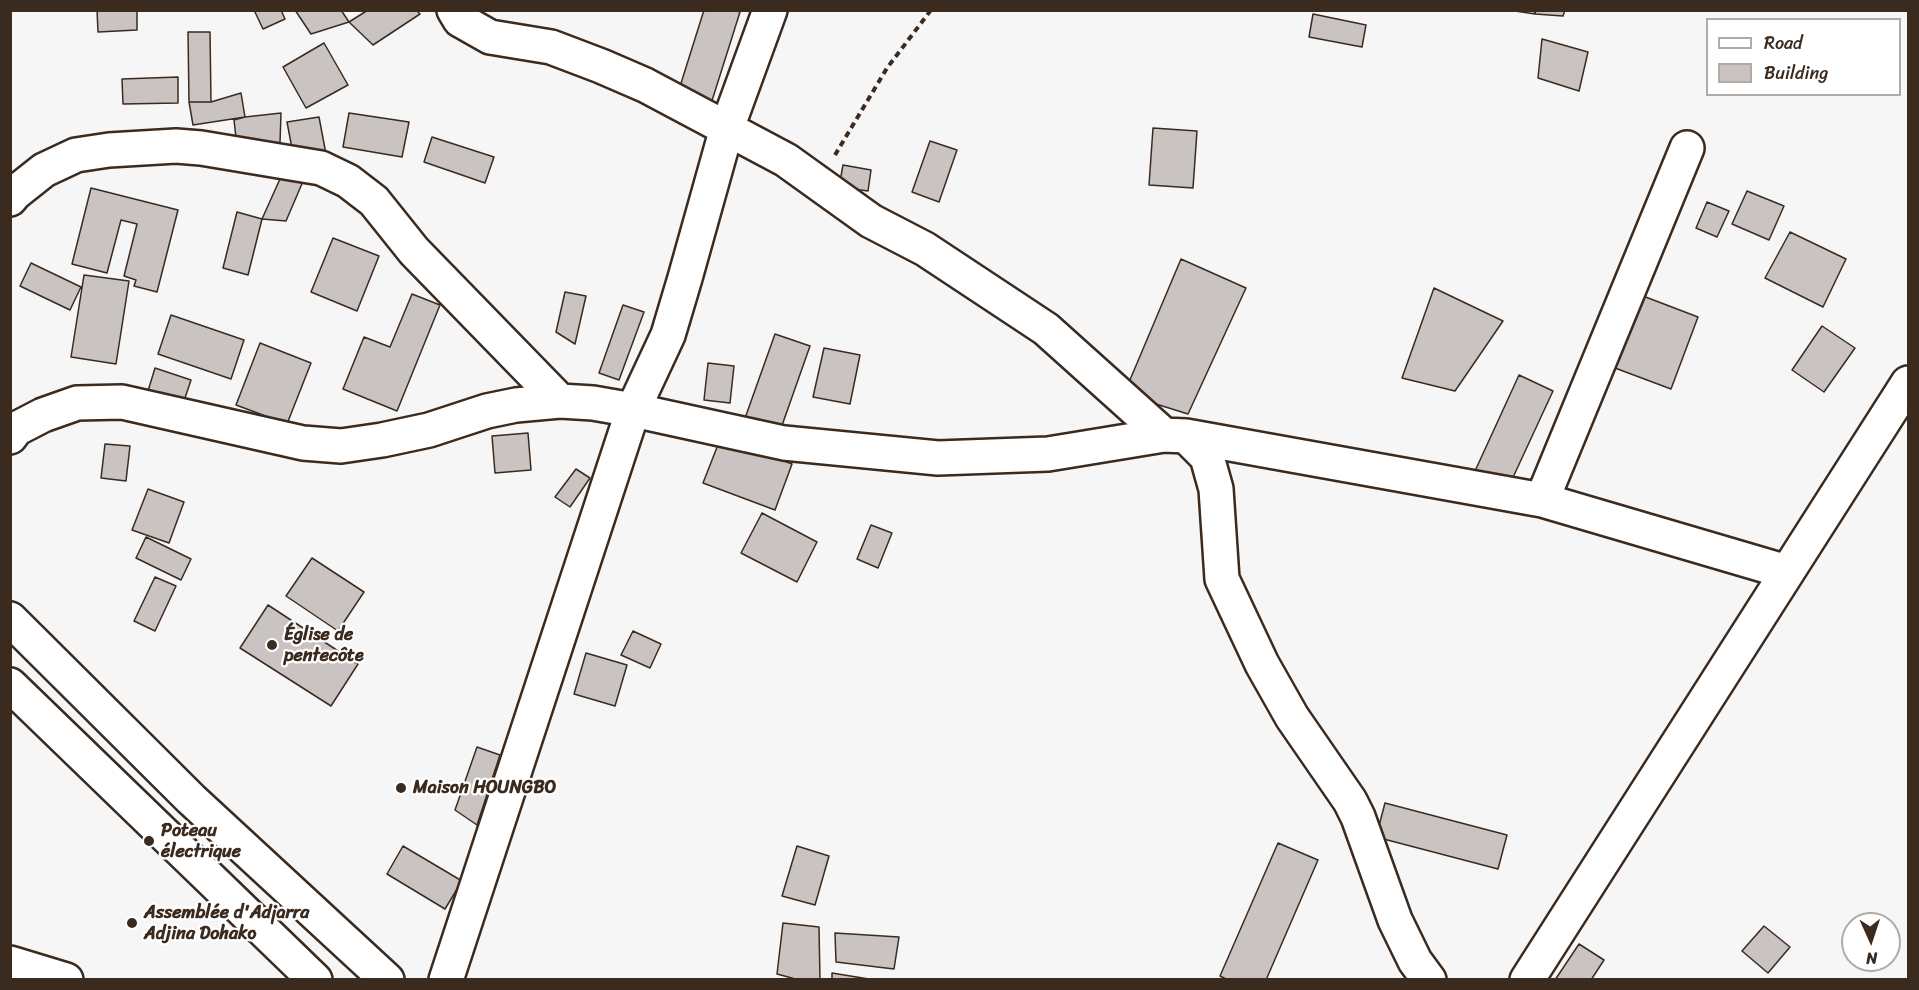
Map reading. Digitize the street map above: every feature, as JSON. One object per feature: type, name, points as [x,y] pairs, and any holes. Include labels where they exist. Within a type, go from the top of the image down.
[{"type":"street","points":[[454,10],[460,20],[490,37],[551,47],[645,85],[786,160],[871,221],[925,249],[1046,329],[1175,435],[1207,457],[1216,489],[1222,579],[1262,664],[1287,709],[1350,801],[1358,817],[1395,920],[1414,961],[1430,980]]},
{"type":"street","points":[[446,980],[633,410],[668,335],[727,128],[770,10]]},
{"type":"street","points":[[10,199],[44,170],[76,155],[109,150],[176,146],[201,148],[321,168],[348,181],[374,201],[414,251],[560,401]]},
{"type":"street","points":[[1542,500],[1687,148]]},
{"type":"street","points":[[1527,980],[1908,384]]},
{"type":"street","points":[[10,437],[16,429],[43,415],[77,403],[122,402],[303,443],[340,446],[429,430],[487,411],[516,405],[560,401],[593,403],[633,410],[784,443],[938,458],[1048,454],[1175,435],[1542,500],[1787,572]]},
{"type":"street","points":[[10,619],[191,799],[387,980]]},
{"type":"street","points":[[10,685],[315,980]]},
{"type":"street","points":[[10,963],[66,980]]},
{"type":"path","points":[[819,183],[888,68],[931,10]]},
{"type":"building","points":[[97,10],[137,10],[137,30],[98,32]]},
{"type":"building","points":[[254,10],[281,10],[285,19],[263,29]]},
{"type":"building","points":[[295,10],[341,10],[349,22],[311,34]]},
{"type":"building","points":[[368,10],[416,10],[420,14],[373,45],[349,22]]},
{"type":"building","points":[[704,10],[740,12],[710,107],[677,96]]},
{"type":"building","points":[[1508,10],[1534,10],[1535,14]]},
{"type":"building","points":[[1536,10],[1565,10],[1563,16],[1535,14]]},
{"type":"building","points":[[1313,14],[1366,25],[1362,47],[1309,37]]},
{"type":"building","points":[[188,32],[210,32],[211,102],[189,102]]},
{"type":"building","points":[[1542,39],[1588,52],[1579,91],[1538,78]]},
{"type":"building","points":[[324,43],[348,85],[306,108],[283,67]]},
{"type":"building","points":[[178,77],[178,103],[123,104],[122,79]]},
{"type":"building","points":[[241,93],[245,117],[193,125],[189,102],[211,102]]},
{"type":"building","points":[[281,113],[280,143],[236,138],[234,120]]},
{"type":"building","points":[[349,113],[409,122],[402,157],[343,147]]},
{"type":"building","points":[[319,117],[326,154],[294,159],[287,122]]},
{"type":"building","points":[[1153,128],[1197,131],[1193,188],[1149,185]]},
{"type":"building","points":[[432,137],[494,157],[485,183],[424,162]]},
{"type":"building","points":[[930,141],[957,150],[939,202],[912,192]]},
{"type":"building","points":[[843,165],[871,170],[868,191],[839,187]]},
{"type":"building","points":[[284,170],[304,179],[286,221],[262,219]]},
{"type":"building","points":[[91,188],[178,210],[157,292],[134,286],[136,280],[124,276],[137,224],[121,220],[107,273],[72,264]]},
{"type":"building","points":[[1747,191],[1784,206],[1769,240],[1732,224]]},
{"type":"building","points":[[1707,202],[1729,211],[1717,237],[1696,228]]},
{"type":"building","points":[[237,212],[262,219],[248,275],[223,268]]},
{"type":"building","points":[[1790,232],[1846,259],[1823,307],[1765,278]]},
{"type":"building","points":[[333,238],[379,256],[357,311],[311,292]]},
{"type":"building","points":[[1181,259],[1246,288],[1188,414],[1124,394]]},
{"type":"building","points":[[31,263],[81,287],[70,310],[20,286]]},
{"type":"building","points":[[84,275],[129,281],[116,364],[71,357]]},
{"type":"building","points":[[1434,288],[1503,321],[1455,391],[1402,378]]},
{"type":"building","points":[[565,292],[586,296],[575,344],[556,332]]},
{"type":"building","points":[[412,294],[440,305],[397,411],[343,389],[364,337],[390,347]]},
{"type":"building","points":[[1643,296],[1698,317],[1671,389],[1615,368]]},
{"type":"building","points":[[623,305],[644,312],[619,380],[599,373]]},
{"type":"building","points":[[171,315],[244,340],[231,379],[158,354]]},
{"type":"building","points":[[1822,326],[1855,348],[1824,392],[1792,370]]},
{"type":"building","points":[[775,334],[810,346],[779,434],[744,421]]},
{"type":"building","points":[[260,343],[311,363],[287,424],[236,405]]},
{"type":"building","points":[[824,348],[860,355],[850,404],[813,397]]},
{"type":"building","points":[[708,363],[734,366],[730,403],[704,400]]},
{"type":"building","points":[[155,368],[191,380],[183,404],[148,391]]},
{"type":"building","points":[[1519,375],[1553,391],[1509,486],[1475,471]]},
{"type":"building","points":[[528,433],[531,470],[495,473],[492,436]]},
{"type":"building","points":[[721,437],[792,464],[775,510],[703,483]]},
{"type":"building","points":[[105,444],[130,446],[126,481],[101,478]]},
{"type":"building","points":[[576,469],[590,478],[570,507],[555,497]]},
{"type":"building","points":[[148,489],[184,502],[169,543],[132,530]]},
{"type":"building","points":[[762,513],[817,542],[797,582],[741,553]]},
{"type":"building","points":[[871,525],[892,533],[878,568],[857,559]]},
{"type":"building","points":[[146,537],[191,559],[181,580],[136,558]]},
{"type":"building","points":[[312,558],[364,592],[338,631],[286,596]]},
{"type":"building","points":[[155,577],[176,586],[155,631],[134,621]]},
{"type":"building","points":[[268,605],[358,664],[331,706],[240,648]]},
{"type":"building","points":[[633,631],[661,644],[650,668],[621,655]]},
{"type":"building","points":[[586,653],[627,665],[615,706],[574,694]]},
{"type":"building","points":[[477,747],[500,755],[477,825],[455,810]]},
{"type":"building","points":[[1385,803],[1507,835],[1498,869],[1376,837]]},
{"type":"building","points":[[1278,843],[1318,860],[1266,980],[1228,980],[1220,976]]},
{"type":"building","points":[[403,846],[462,881],[445,909],[387,874]]},
{"type":"building","points":[[797,846],[829,856],[815,905],[782,896]]},
{"type":"building","points":[[783,923],[819,927],[820,980],[799,980],[777,974]]},
{"type":"building","points":[[1764,926],[1790,947],[1768,973],[1742,951]]},
{"type":"building","points":[[835,933],[899,937],[894,969],[836,962]]},
{"type":"building","points":[[1579,944],[1604,960],[1591,980],[1555,980]]},
{"type":"building","points":[[832,973],[875,980],[832,980]]},
{"type":"place","name":"Église de pentecôte","points":[[272,645]]},
{"type":"place","name":"Maison HOUNGBO","points":[[401,788]]},
{"type":"place","name":"Poteau électrique","points":[[149,841]]},
{"type":"place","name":"Assemblée d'Adjarra Adjina Dohako","points":[[132,923]]}]
